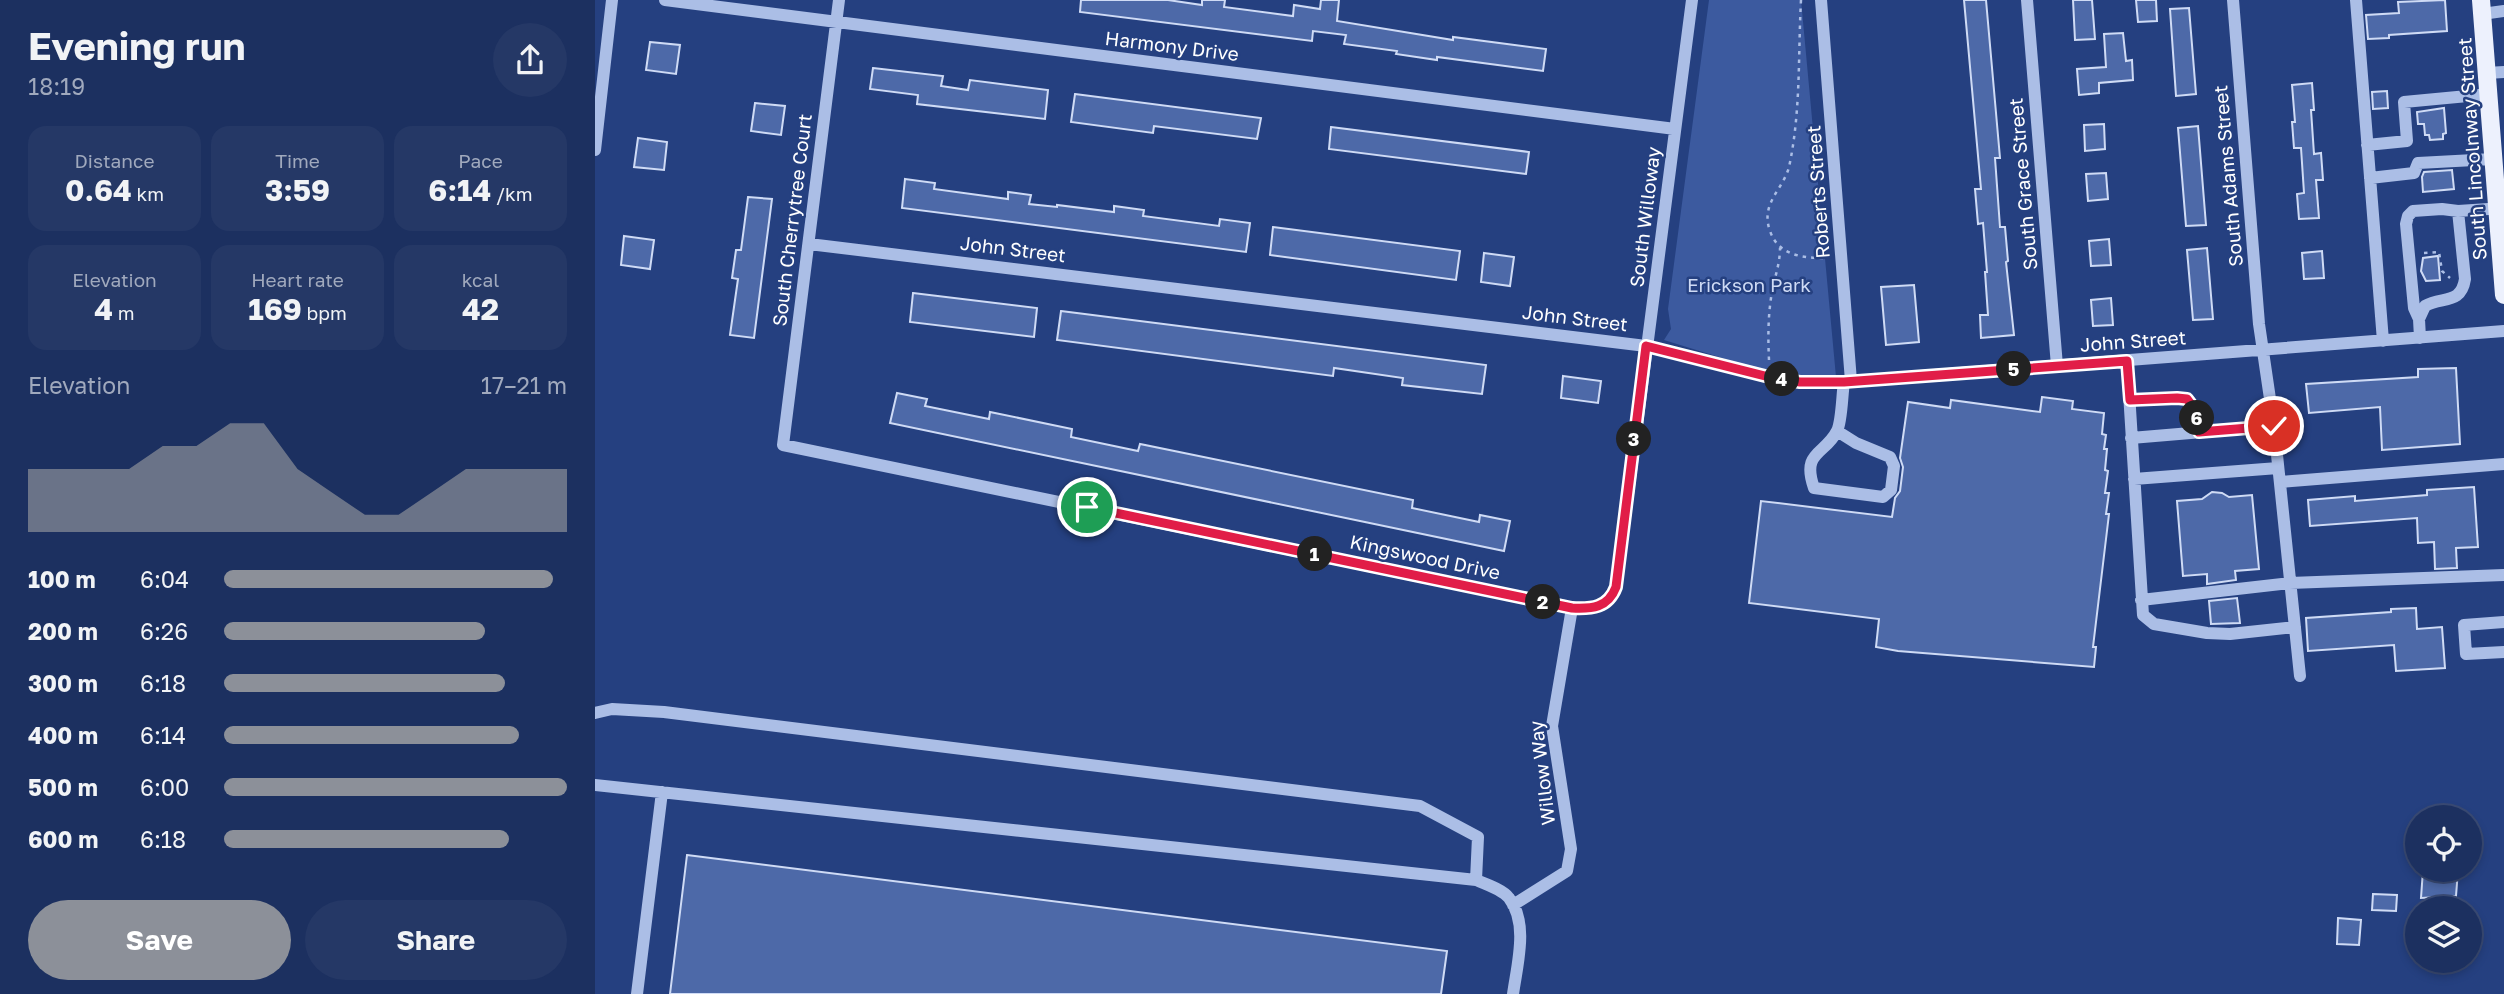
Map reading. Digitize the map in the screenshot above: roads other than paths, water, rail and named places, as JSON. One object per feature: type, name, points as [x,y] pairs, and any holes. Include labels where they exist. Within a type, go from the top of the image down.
[{"type":"main road","name":"South Lincolnway Street","points":[[2481,7],[2496,73],[2489,94],[2497,117],[2494,159],[2501,208],[2504,295]]},
{"type":"street","points":[[595,150],[612,0]]},
{"type":"street","name":"Harmony Drive","points":[[665,0],[1675,129]]},
{"type":"street","name":"South Cherrytree Court","points":[[783,444],[839,0]]},
{"type":"street","name":"South Willoway","points":[[1606,602],[1616,587],[1692,0]]},
{"type":"street","name":"Roberts Street","points":[[1821,0],[1842,257],[1848,381],[1837,431]]},
{"type":"street","name":"South Grace Street","points":[[2027,0],[2057,366]]},
{"type":"street","name":"South Adams Street","points":[[2233,0],[2259,324],[2274,426],[2300,676]]},
{"type":"street","points":[[2355,0],[2383,341]]},
{"type":"street","points":[[2481,7],[2504,11]]},
{"type":"street","points":[[2367,145],[2407,141],[2404,102],[2489,94]]},
{"type":"street","points":[[2370,178],[2414,173],[2418,163],[2494,159]]},
{"type":"street","points":[[2420,338],[2419,319],[2414,308],[2406,224],[2408,216],[2413,211],[2501,208]]},
{"type":"street","points":[[2419,319],[2425,306],[2458,296],[2463,288],[2465,279],[2458,211]]},
{"type":"street","name":"John Street","points":[[809,244],[1646,346],[1773,378],[1800,382],[2127,361],[2504,331]]},
{"type":"street","points":[[2127,361],[2143,615],[2154,624],[2230,634],[2295,627]]},
{"type":"street","points":[[2130,400],[2187,399],[2196,411],[2199,432]]},
{"type":"street","points":[[2131,438],[2274,426]]},
{"type":"street","points":[[1837,431],[1856,443],[1889,457],[1894,466],[1891,490],[1883,497],[1814,488],[1810,476],[1813,457],[1837,431]]},
{"type":"street","name":"Kingswood Drive","points":[[783,444],[1572,608],[1591,609],[1606,602]]},
{"type":"street","points":[[2280,482],[2504,464]]},
{"type":"street","points":[[2134,479],[2278,468]]},
{"type":"street","points":[[2141,600],[2290,583],[2504,575]]},
{"type":"street","name":"Willow Way","points":[[1513,905],[1567,871],[1571,849],[1552,726],[1572,608]]},
{"type":"street","points":[[2504,622],[2464,625],[2466,654],[2504,652]]},
{"type":"street","points":[[595,713],[611,709],[664,712],[1420,806],[1478,837],[1476,880]]},
{"type":"street","points":[[595,785],[1476,880],[1509,896],[1519,916],[1513,994]]},
{"type":"street","points":[[637,994],[662,792]]},
{"type":"park label","name":"Erickson Park","points":[[1749,285]]}]
